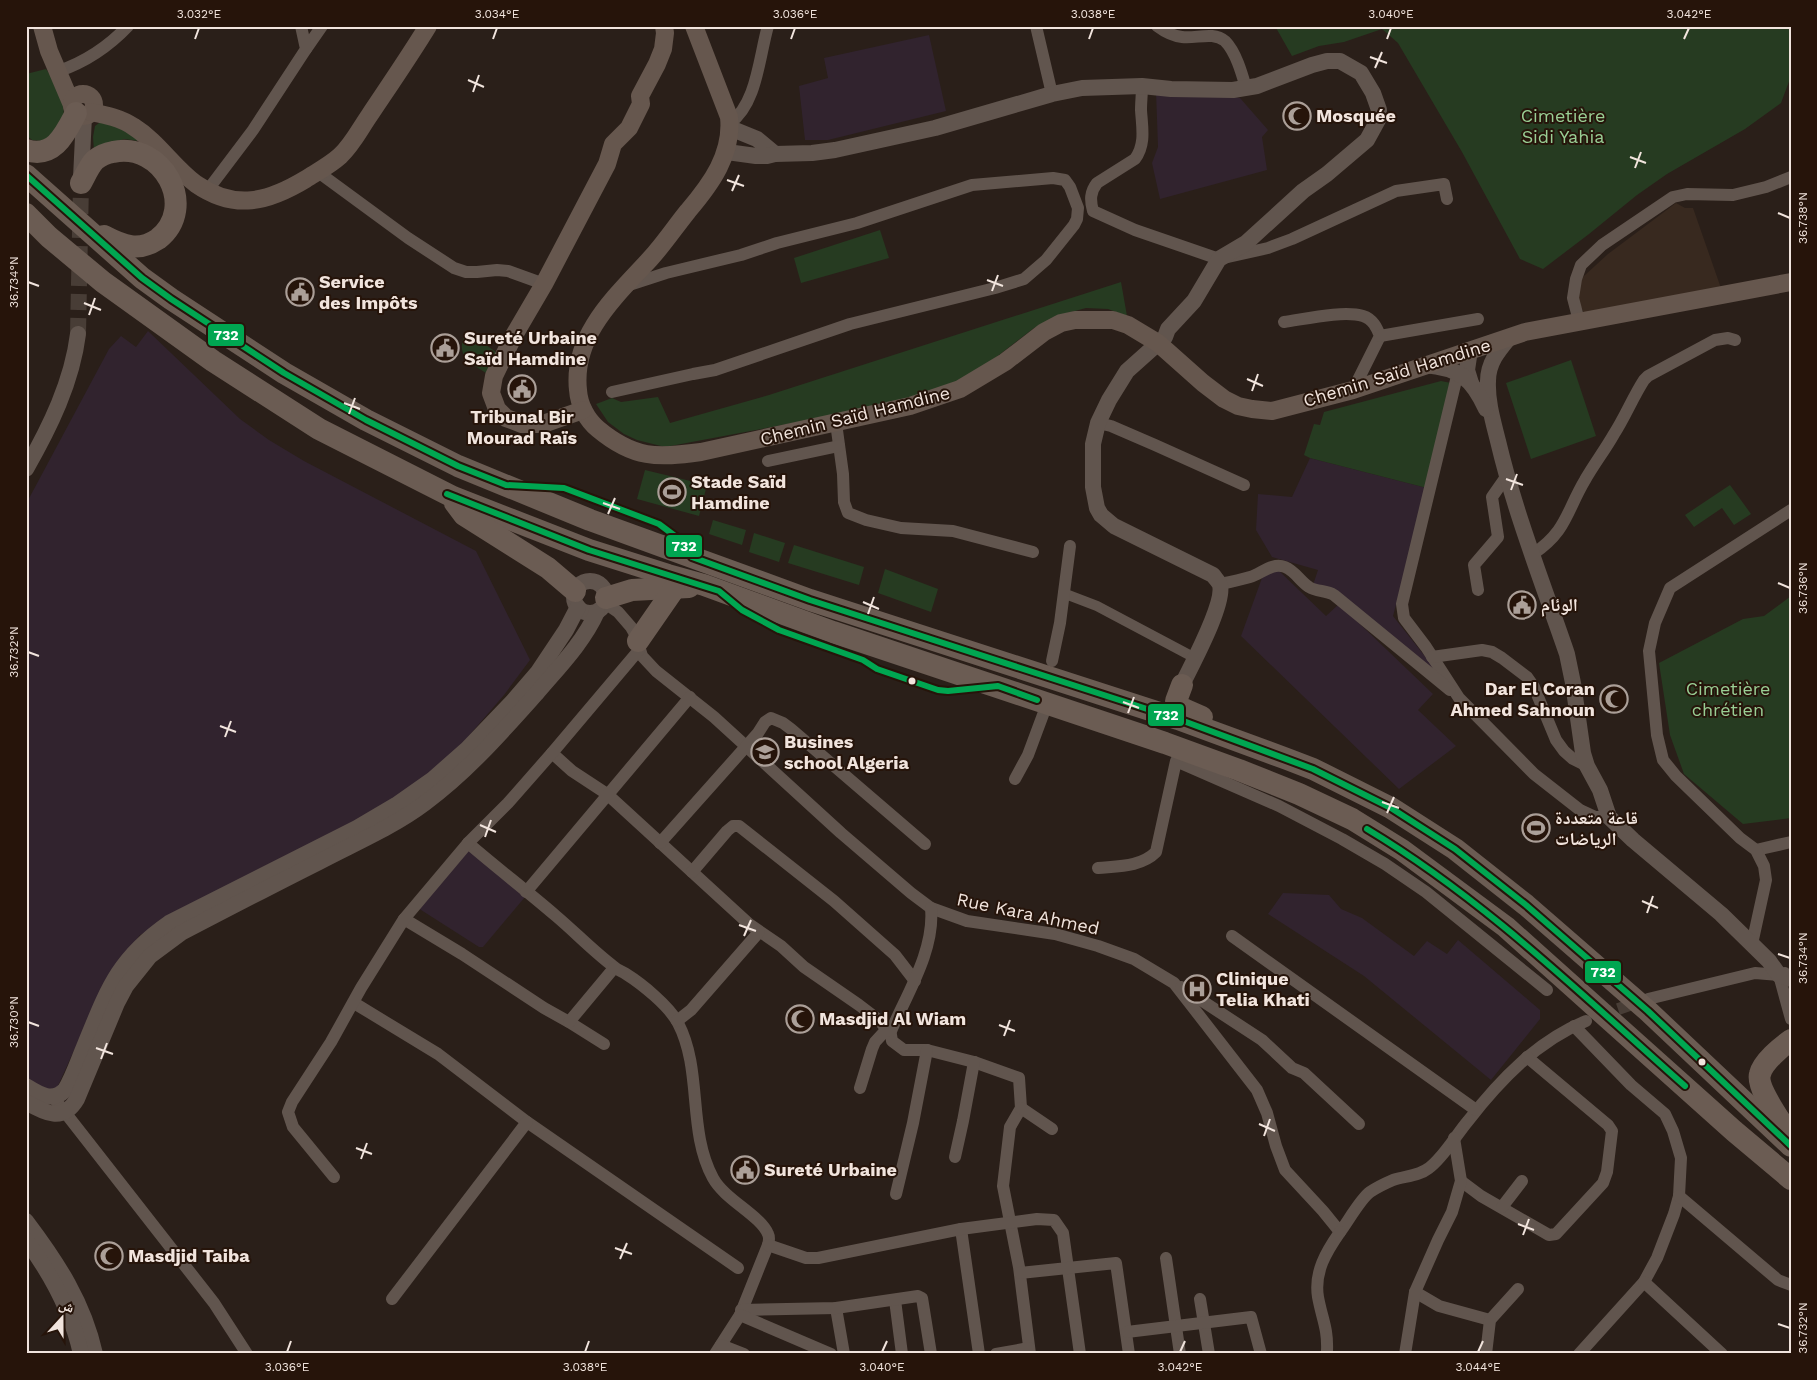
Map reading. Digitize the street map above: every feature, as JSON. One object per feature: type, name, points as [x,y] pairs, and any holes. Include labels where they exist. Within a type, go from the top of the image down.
[{"type":"highway","points":[[26,150],[35,152],[46,150],[55,145],[62,139],[83,107]]},
{"type":"highway","points":[[81,183],[96,159],[101,156],[121,150],[138,151],[148,156],[164,171],[174,192],[176,204],[173,219],[165,231],[152,243],[141,247],[130,247],[121,244],[84,227]]},
{"type":"highway","points":[[26,175],[142,278],[171,299],[270,363],[366,420],[458,466],[590,520],[810,600],[1050,669],[1178,720],[1313,769],[1391,808],[1455,849],[1526,905],[1648,1011],[1791,1146]]},
{"type":"highway","points":[[26,214],[49,237],[103,282],[213,361],[319,429],[453,497],[589,550],[704,585],[833,632],[1211,760],[1299,794],[1352,819],[1402,850],[1506,927],[1734,1131],[1791,1178]]},
{"type":"highway","points":[[453,497],[455,503],[464,514],[548,568],[576,599]]},
{"type":"highway","points":[[602,606],[632,590],[674,589],[704,585]]},
{"type":"highway","points":[[639,645],[674,589]]},
{"type":"highway","points":[[1182,685],[1176,701],[1178,706],[1258,737],[1287,759]]},
{"type":"highway","points":[[1051,705],[1176,761]]},
{"type":"highway","points":[[1426,892],[1448,883]]},
{"type":"highway","points":[[1613,1022],[1672,1088],[1706,1121],[1791,1195]]},
{"type":"highway","points":[[1791,1040],[1779,1048],[1760,1073],[1759,1081],[1766,1097],[1791,1139]]},
{"type":"main road","points":[[42,26],[49,52],[59,71],[62,84],[83,107],[134,126],[187,177],[207,191],[228,198],[251,201],[263,200],[277,195],[318,172],[340,156],[399,72],[428,26]]},
{"type":"main road","points":[[583,410],[543,424],[522,424],[506,418],[497,409],[491,393],[494,376],[513,337],[544,284],[607,164],[613,144],[629,128],[642,104],[640,96],[657,64],[666,33],[664,26]]},
{"type":"main road","name":"Chemin Saïd Hamdine","points":[[694,26],[729,117],[730,126],[727,152],[705,192],[670,236],[624,286],[595,322],[582,347],[576,378],[578,396],[583,410],[594,426],[617,444],[647,455],[658,456],[701,452],[910,406],[940,397],[960,389],[1005,362],[1038,337],[1061,323],[1076,320],[1113,320],[1128,325],[1158,343],[1224,399],[1238,406],[1272,411],[1353,390],[1525,332],[1791,282]]},
{"type":"street","points":[[59,71],[89,58],[128,26]]},
{"type":"street","points":[[301,26],[306,49]]},
{"type":"street","points":[[207,191],[253,130],[322,26]]},
{"type":"street","points":[[768,26],[751,94],[741,113],[730,126],[757,139],[775,154]]},
{"type":"street","points":[[1036,26],[1052,94]]},
{"type":"street","points":[[1157,26],[1166,32],[1180,37],[1211,36],[1222,40],[1231,50],[1246,88]]},
{"type":"street","points":[[727,152],[767,156],[812,153],[860,145],[935,128],[1052,94],[1082,88],[1142,86],[1225,90],[1246,88],[1257,86],[1312,65],[1328,61],[1340,61],[1361,73],[1378,102],[1379,110],[1378,120],[1367,140],[1303,191],[1246,244],[1219,259],[1194,301],[1168,329],[1165,337],[1127,371],[1109,400],[1098,423],[1093,444],[1093,468],[1096,501],[1101,515],[1114,526],[1213,575],[1220,584],[1220,594],[1212,621],[1182,685]]},
{"type":"street","points":[[1142,86],[1143,140],[1139,153],[1135,159],[1093,188],[1091,200],[1093,211],[1135,230],[1219,259],[1268,248],[1292,240],[1396,191],[1444,184],[1447,199]]},
{"type":"street","points":[[81,183],[83,107]]},
{"type":"street","points":[[318,172],[408,238],[454,268],[466,272],[508,271],[544,284]]},
{"type":"street","points":[[1579,321],[1573,298],[1580,265],[1610,240],[1673,197],[1687,194],[1733,195],[1766,187],[1791,177]]},
{"type":"street","points":[[612,392],[714,370],[850,324],[1024,279],[1038,268],[1065,239],[1077,219],[1078,208],[1070,187],[1065,180],[1042,178],[972,185],[857,223],[777,243],[741,255],[624,286]]},
{"type":"street","points":[[1284,322],[1348,313],[1365,316],[1376,326],[1380,336],[1353,390]]},
{"type":"street","points":[[1380,336],[1478,319]]},
{"type":"street","points":[[26,469],[62,396],[74,360],[78,334]]},
{"type":"street","points":[[1508,338],[1493,359],[1488,380],[1488,399],[1506,477],[1567,654],[1587,766],[1600,790],[1609,817],[1632,840],[1721,914],[1787,975],[1791,1019]]},
{"type":"street","points":[[1533,554],[1553,538],[1563,525],[1583,483],[1597,458],[1614,434],[1644,380],[1648,376],[1715,340],[1728,338],[1735,340]]},
{"type":"street","points":[[1470,350],[1483,366],[1488,380]]},
{"type":"street","points":[[1470,350],[1467,370],[1471,383]]},
{"type":"street","points":[[1425,365],[1438,366],[1458,372],[1471,383],[1480,395],[1494,427]]},
{"type":"street","points":[[1458,372],[1402,604],[1404,618],[1460,698]]},
{"type":"street","points":[[836,423],[843,474],[844,502],[846,511],[852,515],[901,528],[953,531],[1033,552]]},
{"type":"street","points":[[1098,423],[1111,426],[1244,485]]},
{"type":"street","points":[[768,461],[838,446]]},
{"type":"street","points":[[1478,590],[1474,565],[1498,538],[1492,498],[1506,477]]},
{"type":"street","points":[[1752,944],[1766,880],[1764,866],[1756,850],[1740,838],[1676,776],[1663,760],[1657,735],[1649,651],[1655,623],[1670,588],[1791,510]]},
{"type":"street","points":[[1050,669],[1070,546]]},
{"type":"street","points":[[1220,584],[1248,578],[1276,565],[1284,566],[1292,571],[1308,587],[1329,592],[1460,698],[1534,774],[1580,810],[1595,816],[1609,817]]},
{"type":"street","points":[[26,1086],[42,1096],[53,1097],[62,1093],[68,1086],[113,980],[138,948],[169,923],[357,828],[396,805],[432,779],[467,749],[513,702],[538,672],[553,650],[583,583],[594,581],[603,587],[602,606],[578,644],[504,730],[461,773],[426,803],[387,828],[180,933],[150,956],[126,986],[77,1099],[72,1106],[58,1114],[46,1112],[26,1102]]},
{"type":"street","points":[[1063,593],[1098,606],[1195,658]]},
{"type":"street","points":[[576,599],[586,612],[602,606]]},
{"type":"street","name":"Rue Kara Ahmed","points":[[602,606],[621,616],[631,627],[642,656],[651,666],[690,697],[841,833],[931,908],[967,921],[1055,934],[1098,946],[1134,959],[1174,983],[1257,1090],[1267,1113],[1285,1170],[1340,1232]]},
{"type":"street","points":[[334,1177],[293,1127],[288,1112],[292,1102],[332,1042],[361,988],[404,919],[468,843],[508,803],[552,753],[639,645]]},
{"type":"street","points":[[1432,657],[1482,650],[1492,652],[1502,658],[1527,677],[1534,687],[1556,740],[1564,751],[1573,759],[1587,766]]},
{"type":"street","points":[[526,892],[690,697]]},
{"type":"street","points":[[1015,779],[1028,756],[1051,705]]},
{"type":"street","points":[[660,843],[769,718],[779,721],[810,746],[925,844]]},
{"type":"street","points":[[552,753],[572,771],[607,794],[760,932],[781,946],[804,967],[859,1004],[880,1021],[892,1041],[904,1050],[927,1050],[974,1062],[1019,1078],[1021,1108],[1010,1127],[1003,1186],[1020,1273],[1029,1351],[996,1354]]},
{"type":"street","points":[[1098,868],[1138,863],[1149,859],[1156,852],[1176,761],[1247,791],[1311,822],[1385,864],[1426,892],[1547,990]]},
{"type":"street","points":[[692,872],[727,831],[733,826],[739,826],[834,901],[895,955],[915,980]]},
{"type":"street","points":[[1756,850],[1791,842]]},
{"type":"street","points":[[468,843],[556,916],[614,968],[640,984],[677,1021],[689,1054],[697,1121],[701,1143],[711,1175],[718,1186],[730,1198],[764,1226],[770,1237],[741,1312],[718,1349],[744,1354]]},
{"type":"street","points":[[886,1030],[891,1031],[895,1025],[915,980],[930,936],[931,908]]},
{"type":"street","points":[[404,919],[604,1044]]},
{"type":"street","points":[[677,1021],[691,1010],[760,932]]},
{"type":"street","points":[[1232,936],[1476,1110]]},
{"type":"street","points":[[569,1022],[614,968]]},
{"type":"street","points":[[1648,999],[1755,973],[1787,975]]},
{"type":"street","points":[[1174,983],[1262,1040],[1292,1068],[1304,1073],[1359,1124]]},
{"type":"street","points":[[354,1003],[438,1054],[527,1122],[738,1268]]},
{"type":"street","points":[[1328,1351],[1328,1335],[1316,1284],[1319,1270],[1325,1256],[1340,1232],[1368,1193],[1394,1180],[1414,1175],[1429,1168],[1476,1110],[1527,1057],[1580,1023],[1631,1085],[1665,1114],[1673,1131],[1681,1158],[1679,1196],[1657,1258],[1644,1282],[1580,1353]]},
{"type":"street","points":[[860,1088],[872,1048],[886,1030]]},
{"type":"street","points":[[896,1194],[927,1050]]},
{"type":"street","points":[[1462,1181],[1481,1196],[1502,1206],[1549,1235],[1556,1234],[1603,1183],[1607,1172],[1612,1131],[1608,1125],[1527,1057]]},
{"type":"street","points":[[955,1156],[974,1062]]},
{"type":"street","points":[[53,1097],[214,1303],[247,1354]]},
{"type":"street","points":[[1021,1108],[1052,1129]]},
{"type":"street","points":[[392,1299],[527,1122]]},
{"type":"street","points":[[1406,1354],[1415,1292],[1452,1212],[1462,1181],[1454,1138]]},
{"type":"street","points":[[1502,1206],[1522,1181]]},
{"type":"street","points":[[1679,1196],[1778,1280],[1791,1285]]},
{"type":"street","points":[[768,1244],[806,1258],[818,1258],[961,1229],[1037,1219],[1054,1220],[1063,1233],[1080,1354]]},
{"type":"street","points":[[26,1221],[55,1261],[73,1291],[88,1324],[96,1354]]},
{"type":"street","points":[[961,1229],[979,1354]]},
{"type":"street","points":[[26,1240],[46,1271],[66,1309],[74,1328],[81,1354]]},
{"type":"street","points":[[1166,1258],[1180,1354]]},
{"type":"street","points":[[1020,1273],[1116,1263],[1129,1354]]},
{"type":"street","points":[[1644,1282],[1722,1354]]},
{"type":"street","points":[[1486,1354],[1490,1320],[1518,1289]]},
{"type":"street","points":[[1415,1292],[1439,1306],[1490,1320]]},
{"type":"street","points":[[741,1312],[836,1308],[918,1296],[922,1298],[931,1354]]},
{"type":"street","points":[[1200,1299],[1209,1354]]},
{"type":"street","points":[[895,1300],[902,1354]]},
{"type":"street","points":[[836,1308],[844,1354]]},
{"type":"street","points":[[741,1312],[832,1354]]},
{"type":"street","points":[[1127,1332],[1251,1317],[1261,1354]]},
{"type":"shaded area","points":[[929,35],[946,111],[828,140],[805,140],[799,86],[828,78],[824,58]]},
{"type":"shaded area","points":[[1156,91],[1215,93],[1240,98],[1268,130],[1262,137],[1267,170],[1160,199],[1152,163],[1158,147]]},
{"type":"shaded area","points":[[1676,203],[1685,208],[1693,208],[1722,291],[1585,315],[1579,303],[1579,284],[1584,276],[1608,254]]},
{"type":"shaded area","points":[[148,331],[240,419],[269,440],[304,461],[476,551],[530,660],[504,695],[448,760],[373,814],[140,935],[106,980],[57,1088],[46,1090],[26,1078],[26,504],[109,349],[121,336],[136,347]]},
{"type":"shaded area","points":[[1310,458],[1427,488],[1393,616],[1439,674],[1313,585],[1318,570],[1272,557],[1256,530],[1258,494],[1292,497]]},
{"type":"shaded area","points":[[1277,569],[1326,616],[1339,604],[1433,694],[1418,710],[1456,746],[1399,789],[1241,636],[1262,578]]},
{"type":"shaded area","points":[[471,845],[530,891],[483,947],[479,947],[418,908]]},
{"type":"shaded area","points":[[1283,893],[1329,895],[1341,909],[1362,918],[1414,956],[1427,941],[1447,954],[1458,940],[1540,1010],[1540,1019],[1491,1080],[1364,976],[1268,914]]},
{"type":"green space","name":"Cimetière Sidi Yahia","points":[[1275,26],[1791,26],[1791,76],[1781,103],[1745,129],[1667,174],[1637,195],[1543,269],[1520,259],[1462,152],[1398,43],[1382,29],[1344,42],[1319,46],[1292,56]]},
{"type":"green space","points":[[46,69],[62,96],[64,110],[62,127],[43,141],[32,140],[26,135],[26,74]]},
{"type":"green space","points":[[103,120],[146,142],[124,139],[94,151],[93,137],[95,126]]},
{"type":"green space","points":[[880,230],[889,258],[801,283],[794,258]]},
{"type":"green space","points":[[1121,282],[1127,316],[1108,309],[1086,308],[1064,314],[1034,328],[973,375],[928,394],[825,417],[665,447],[637,440],[624,434],[608,422],[596,404],[612,398],[621,402],[658,397],[670,423],[769,395]]},
{"type":"green space","points":[[466,331],[496,352],[486,373],[468,361],[462,352]]},
{"type":"green space","points":[[1571,360],[1596,436],[1531,459],[1506,383]]},
{"type":"green space","points":[[1441,381],[1451,383],[1427,488],[1304,455],[1314,424],[1320,425],[1324,412]]},
{"type":"green space","name":"Stade Saïd Hamdine","points":[[645,470],[707,485],[699,516],[637,499]]},
{"type":"green space","points":[[1730,485],[1751,514],[1734,525],[1722,508],[1694,527],[1685,515]]},
{"type":"green space","points":[[713,520],[746,530],[742,545],[709,534]]},
{"type":"green space","points":[[754,533],[785,543],[779,562],[749,552]]},
{"type":"green space","points":[[794,545],[864,567],[859,585],[788,563]]},
{"type":"green space","points":[[885,569],[938,589],[931,612],[878,593]]},
{"type":"green space","name":"Cimetière chrétien","points":[[1791,596],[1791,818],[1743,824],[1684,774],[1670,735],[1659,663],[1743,619],[1764,616]]},
{"type":"tunnel","points":[[78,334],[81,183]]},
{"type":"tunnel","points":[[1601,1015],[1641,1001]]},
{"type":"transit line","name":"732","points":[[26,175],[142,278],[171,299],[284,373],[366,420],[458,466],[506,485],[564,488],[659,524],[679,539],[692,557],[810,600],[1178,719],[1313,769],[1391,808],[1455,849],[1526,905],[1648,1011],[1791,1146]]},
{"type":"transit line","name":"732","points":[[447,494],[589,550],[719,591],[742,610],[779,630],[863,660],[877,669],[938,690],[948,691],[998,686],[1037,700]]},
{"type":"transit line","name":"732","points":[[1367,829],[1410,856],[1492,917],[1532,950],[1685,1086]]},
{"type":"place","name":"Mosquée","points":[[1297,116]]},
{"type":"place","name":"Service des Impôts","points":[[300,292]]},
{"type":"place","name":"Sureté Urbaine Saïd Hamdine","points":[[445,348]]},
{"type":"place","name":"Tribunal Bir Mourad Raïs","points":[[522,389]]},
{"type":"place","name":"Stade Saïd Hamdine","points":[[672,492]]},
{"type":"place","name":"الوئام","points":[[1522,605]]},
{"type":"place","name":"Dar El Coran Ahmed Sahnoun","points":[[1614,699]]},
{"type":"place","name":"Busines school Algeria","points":[[765,752]]},
{"type":"place","name":"قاعة متعددة الرياضات","points":[[1536,828]]},
{"type":"place","name":"Clinique Telia Khati","points":[[1197,989]]},
{"type":"place","name":"Masdjid Al Wiam","points":[[800,1019]]},
{"type":"place","name":"Sureté Urbaine","points":[[745,1170]]},
{"type":"place","name":"Masdjid Taiba","points":[[109,1256]]}]
